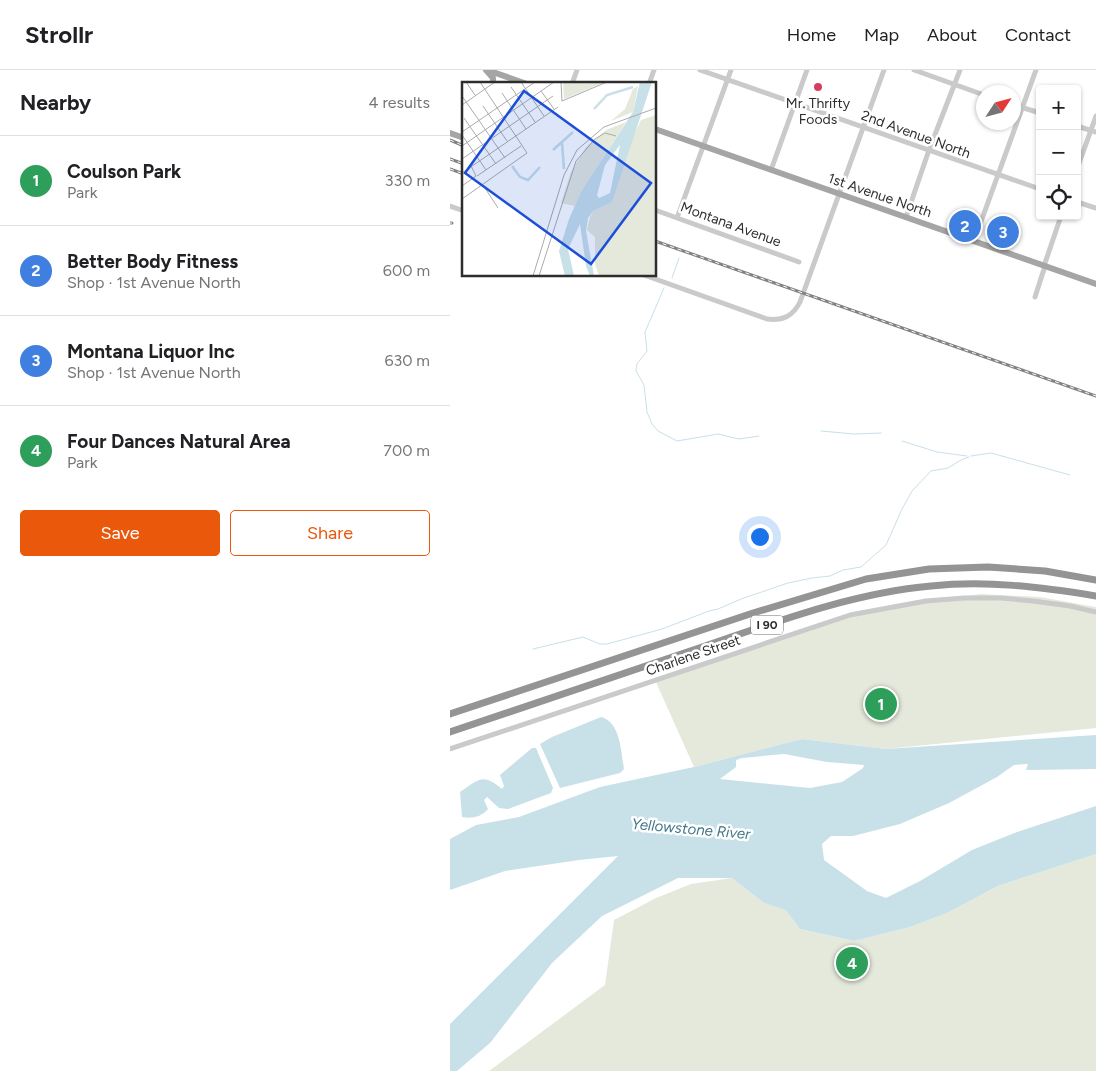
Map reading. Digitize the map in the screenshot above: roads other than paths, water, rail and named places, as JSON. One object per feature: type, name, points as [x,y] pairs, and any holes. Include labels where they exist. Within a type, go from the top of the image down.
[{"type":"highway","name":"I 90","points":[[450,714],[753,613],[866,579],[929,569],[988,568],[1045,571],[1096,580]]},
{"type":"highway","name":"I 90","points":[[450,732],[766,625],[869,595],[930,586],[987,583],[1044,587],[1096,596]]},
{"type":"main road","points":[[486,70],[500,72],[522,82]]},
{"type":"main road","points":[[486,70],[494,82]]},
{"type":"main road","points":[[499,82],[508,77]]},
{"type":"main road","name":"1st Avenue North","points":[[656,129],[1096,284]]},
{"type":"main road","points":[[450,133],[462,137]]},
{"type":"street","points":[[573,82],[577,70]]},
{"type":"street","points":[[650,82],[654,70]]},
{"type":"street","name":"2nd Avenue North","points":[[700,70],[1036,188]]},
{"type":"street","points":[[677,218],[731,70]]},
{"type":"street","points":[[771,170],[807,70]]},
{"type":"street","points":[[647,276],[773,320],[787,317],[794,311],[806,285],[884,70]]},
{"type":"street","points":[[914,70],[976,92]]},
{"type":"street","points":[[906,217],[929,150],[960,70]]},
{"type":"street","points":[[974,241],[1036,70]]},
{"type":"street","points":[[1022,108],[1036,112]]},
{"type":"street","points":[[1081,160],[1094,131],[1096,116]]},
{"type":"street","points":[[1081,127],[1094,131]]},
{"type":"street","points":[[1081,203],[1096,208]]},
{"type":"street","points":[[450,213],[451,207]]},
{"type":"street","name":"Montana Avenue","points":[[656,210],[799,262]]},
{"type":"street","points":[[1036,296],[1060,220]]},
{"type":"street","name":"Charlene Street","points":[[450,749],[770,641],[858,614],[926,601],[964,598],[1001,598],[1033,601],[1096,612]]},
{"type":"water","points":[[601,717],[608,720],[616,731],[621,747],[624,769],[620,773],[560,788],[540,744],[552,737]]},
{"type":"water","name":"Yellowstone River","points":[[1096,735],[1096,769],[1026,770],[1028,764],[1014,765],[997,777],[949,803],[900,824],[853,836],[831,836],[822,844],[824,860],[867,891],[886,898],[920,881],[972,850],[1017,832],[1096,806],[1096,854],[998,886],[947,913],[910,927],[854,941],[800,929],[786,910],[764,903],[732,878],[678,878],[602,916],[552,963],[490,1043],[457,1071],[450,1071],[450,1024],[618,856],[505,871],[450,890],[450,839],[476,825],[519,817],[600,787],[694,767],[802,739],[886,749]],"holes":[[[784,754],[827,762],[864,765],[863,768],[842,782],[810,788],[720,779],[736,767],[736,760],[742,758]]]},
{"type":"water","points":[[532,748],[536,748],[553,788],[551,793],[508,809],[499,808],[487,797],[484,800],[488,809],[485,812],[476,817],[462,817],[460,792],[477,781],[485,779],[502,789],[504,786],[500,775]]},
{"type":"waterway","points":[[672,278],[679,258]]},
{"type":"waterway","points":[[664,288],[645,332],[647,351],[637,364],[636,371],[644,385],[647,412],[652,424],[658,431],[677,441],[718,434],[739,439],[759,436]]},
{"type":"waterway","points":[[821,431],[854,434],[881,433]]},
{"type":"waterway","points":[[902,441],[937,452],[967,456]]},
{"type":"waterway","points":[[971,456],[991,453],[1070,475]]},
{"type":"waterway","points":[[533,649],[583,637],[600,644],[607,644],[662,629],[788,583],[830,576],[843,570],[861,567],[886,545],[912,491],[931,471],[948,468],[969,457]]},
{"type":"railway","points":[[450,140],[462,145]]},
{"type":"railway","points":[[450,159],[462,163]]},
{"type":"railway","points":[[450,169],[462,173]]},
{"type":"railway","points":[[656,241],[1096,396]]},
{"type":"place","name":"Mr. Thrifty Foods","points":[[818,87]]},
{"type":"place","name":"Better Body Fitness","points":[[965,226]]},
{"type":"place","name":"Montana Liquor Inc","points":[[1003,232]]},
{"type":"place","name":"Coulson Park","points":[[881,704]]},
{"type":"place","name":"Four Dances Natural Area","points":[[852,963]]}]
